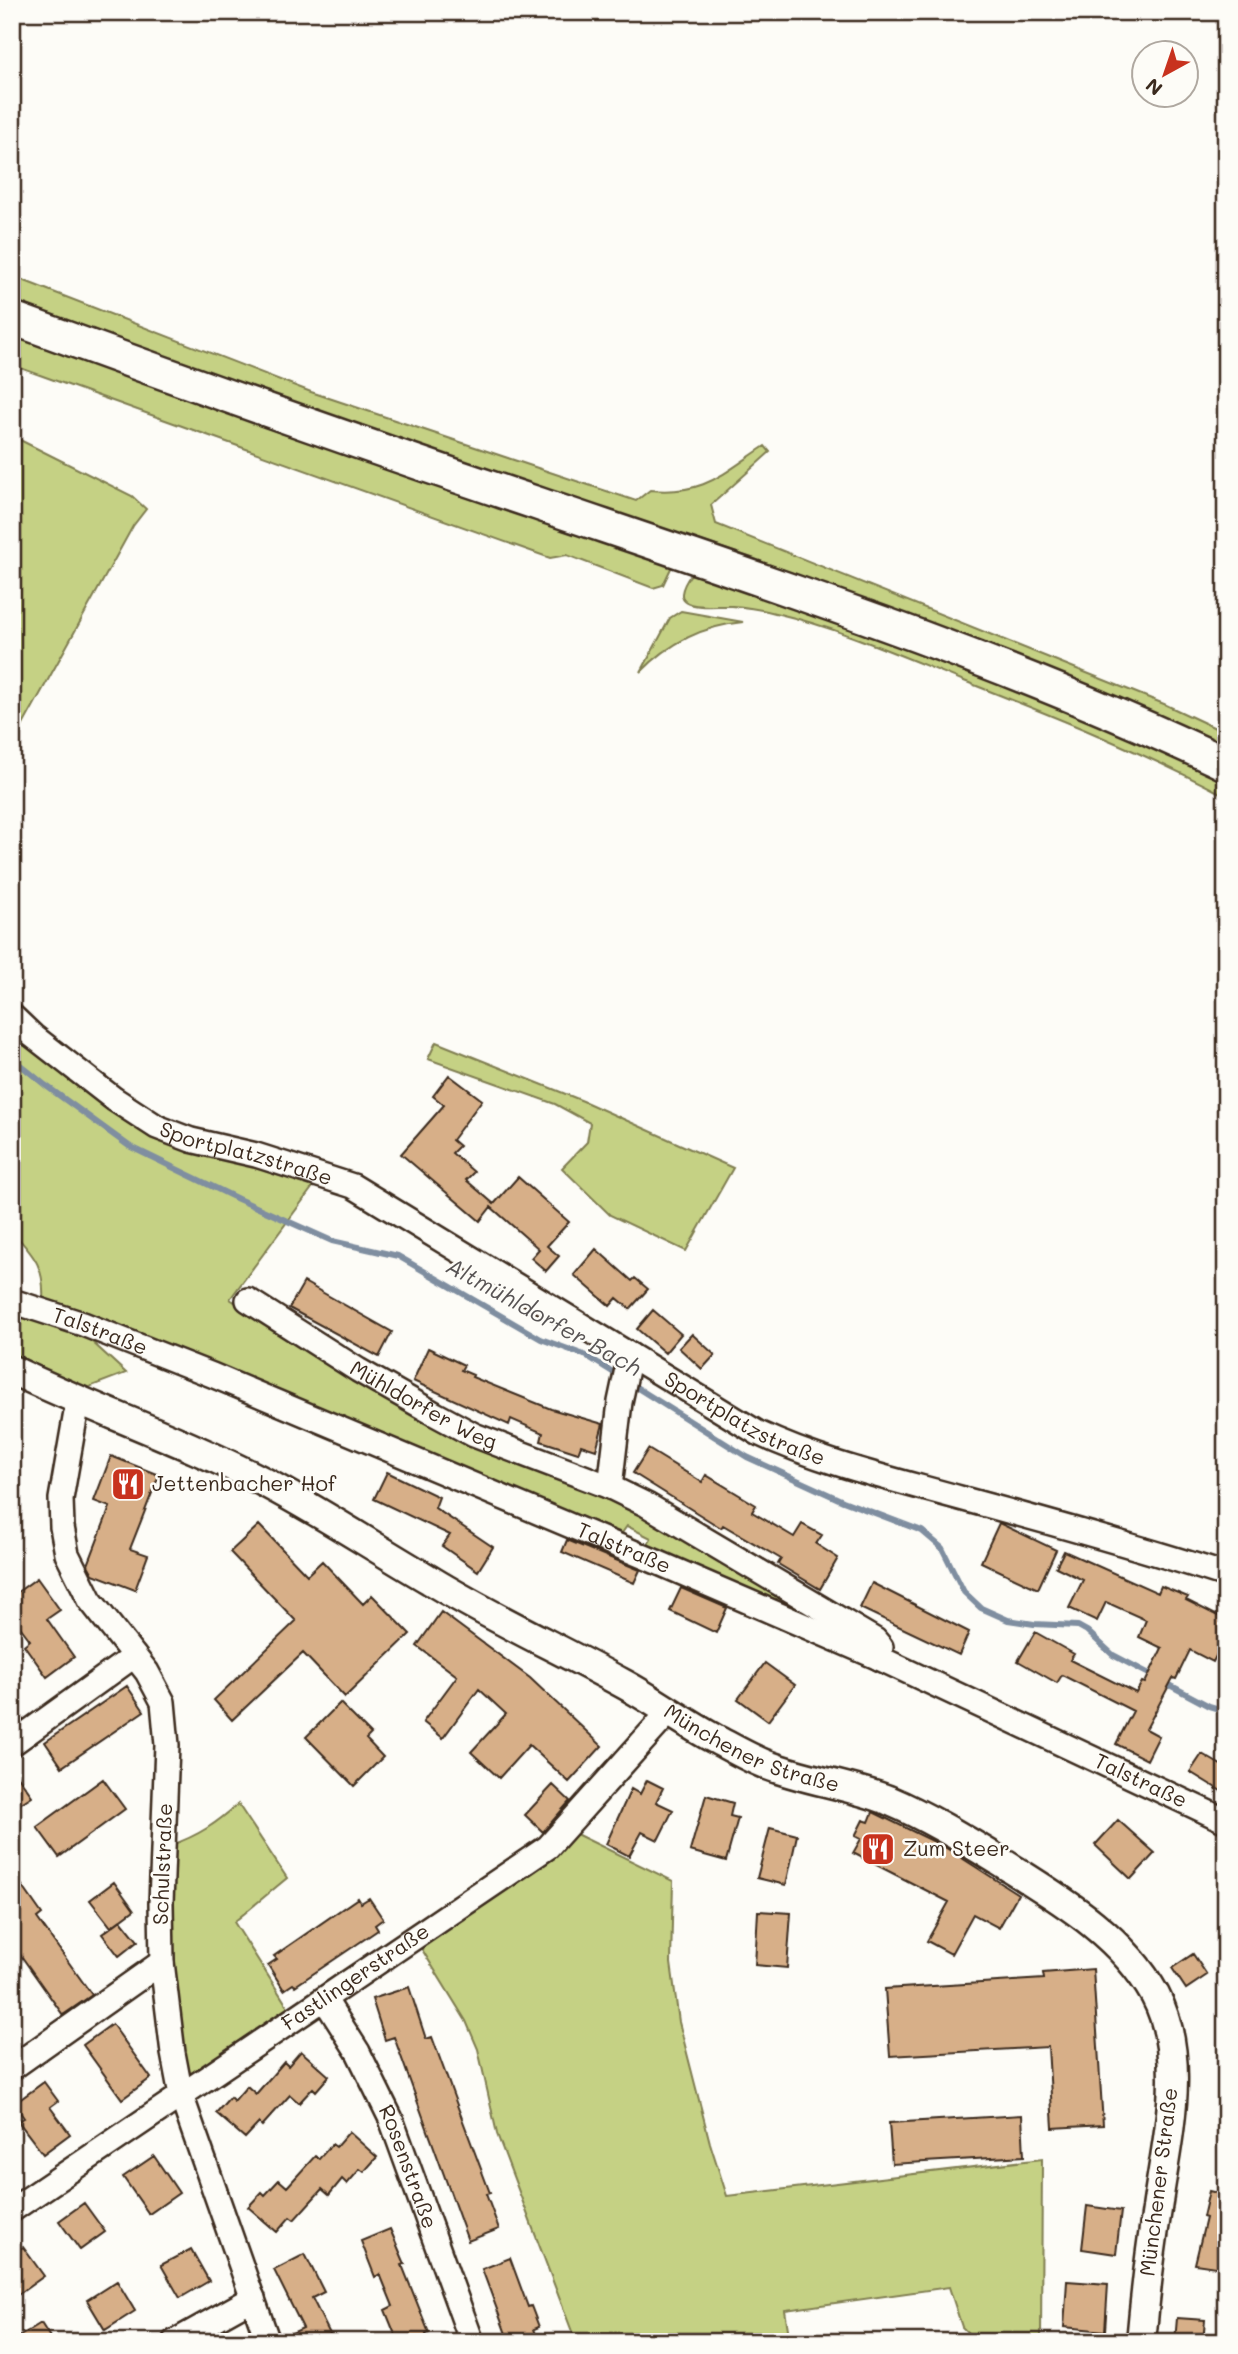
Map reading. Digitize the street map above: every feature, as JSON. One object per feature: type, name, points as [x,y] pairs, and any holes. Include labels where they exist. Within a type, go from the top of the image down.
[{"type":"main road","points":[[12,318],[312,426],[859,614],[1023,676],[1152,729],[1226,764]]},
{"type":"street","name":"Sportplatzstraße","points":[[12,1016],[33,1036],[105,1092],[157,1127],[191,1140],[257,1155],[353,1186],[629,1359],[738,1422],[790,1448],[869,1473],[1137,1546],[1226,1575]]},
{"type":"street","name":"Mühldorfer Weg","points":[[248,1300],[388,1388],[474,1434],[610,1487],[689,1528],[875,1640],[881,1647],[879,1658]]},
{"type":"street","name":"Talstraße","points":[[12,1301],[83,1324],[212,1375],[879,1658],[1226,1821]]},
{"type":"street","points":[[610,1487],[620,1402],[629,1359]]},
{"type":"street","name":"Münchener Straße","points":[[12,1370],[271,1485],[492,1617],[626,1685],[712,1737],[767,1765],[887,1800],[946,1829],[1083,1916],[1128,1958],[1143,1976],[1162,2012],[1170,2047],[1170,2115],[1141,2342]]},
{"type":"street","name":"Schulstraße","points":[[78,1401],[61,1499],[67,1554],[90,1601],[159,1692],[165,1714],[167,1745],[161,1903],[162,1962],[173,2053],[181,2095],[268,2342]]},
{"type":"street","points":[[12,1744],[134,1656]]},
{"type":"street","name":"Fastlingerstraße","points":[[12,2210],[548,1847],[670,1712]]},
{"type":"street","points":[[12,2068],[162,1962]]},
{"type":"street","name":"Rosenstraße","points":[[325,2000],[358,2052],[391,2119],[472,2342]]},
{"type":"street","points":[[174,2342],[253,2298]]},
{"type":"green space","points":[[12,276],[311,392],[636,501],[650,490],[669,491],[699,486],[724,474],[765,446],[770,452],[711,505],[716,524],[1164,704],[1226,733],[1226,750],[1037,665],[752,558],[313,411],[12,301]]},
{"type":"green space","points":[[12,333],[281,433],[673,564],[663,585],[653,588],[567,555],[550,558],[12,365]]},
{"type":"green space","points":[[12,436],[132,496],[146,509],[133,526],[12,745]]},
{"type":"green space","points":[[691,574],[709,575],[937,655],[1226,779],[1226,796],[1162,764],[1031,707],[849,635],[761,610],[692,605],[682,596]]},
{"type":"green space","points":[[681,611],[743,622],[714,627],[675,644],[641,672],[670,618]]},
{"type":"green space","points":[[12,1026],[97,1095],[318,1180],[230,1299],[387,1400],[447,1432],[602,1493],[659,1520],[856,1639],[648,1545],[651,1538],[627,1526],[622,1533],[43,1301],[40,1270],[12,1231]]},
{"type":"green space","points":[[436,1042],[583,1101],[733,1168],[686,1251],[610,1215],[562,1168],[587,1142],[590,1123],[555,1104],[428,1059]]},
{"type":"green space","points":[[12,1311],[79,1330],[126,1373],[84,1389],[21,1357],[12,1351]]},
{"type":"green space","points":[[238,1804],[287,1878],[234,1922],[291,2012],[193,2074],[186,2070],[170,1965],[171,1845],[207,1828]]},
{"type":"green space","points":[[574,1833],[673,1881],[671,1963],[679,2022],[710,2143],[727,2196],[1042,2159],[1041,2342],[977,2342],[962,2327],[949,2287],[785,2310],[790,2342],[576,2342],[497,2134],[478,2049],[466,2021],[418,1943]]},
{"type":"building","points":[[449,1075],[482,1100],[452,1140],[459,1146],[452,1153],[474,1172],[466,1180],[494,1204],[518,1177],[569,1222],[547,1246],[559,1256],[546,1271],[531,1258],[539,1249],[491,1207],[480,1221],[401,1154],[444,1105],[433,1096]]},
{"type":"building","points":[[596,1249],[632,1281],[635,1278],[648,1289],[630,1309],[617,1298],[610,1306],[574,1275]]},
{"type":"building","points":[[304,1282],[392,1332],[379,1357],[289,1308]]},
{"type":"building","points":[[653,1310],[681,1334],[665,1353],[637,1329]]},
{"type":"building","points":[[692,1334],[715,1355],[702,1369],[679,1348]]},
{"type":"building","points":[[428,1348],[464,1365],[461,1370],[473,1375],[472,1377],[551,1409],[603,1424],[596,1450],[581,1445],[578,1453],[541,1441],[543,1433],[511,1419],[509,1425],[413,1381]]},
{"type":"building","points":[[648,1449],[702,1482],[706,1475],[756,1505],[752,1512],[794,1537],[802,1524],[822,1535],[816,1544],[838,1558],[820,1589],[778,1564],[781,1559],[723,1525],[721,1528],[633,1473]]},
{"type":"building","points":[[111,1456],[159,1475],[130,1549],[148,1555],[135,1590],[93,1574],[88,1565],[110,1507],[94,1501]]},
{"type":"building","points":[[387,1472],[439,1497],[435,1508],[493,1547],[478,1571],[442,1546],[450,1535],[374,1499]]},
{"type":"building","points":[[999,1523],[1056,1550],[1038,1589],[981,1562]]},
{"type":"building","points":[[259,1525],[307,1575],[322,1561],[363,1604],[372,1595],[410,1634],[345,1697],[303,1653],[232,1720],[214,1700],[296,1621],[230,1552]]},
{"type":"building","points":[[567,1540],[640,1570],[634,1583],[562,1552]]},
{"type":"building","points":[[1064,1551],[1158,1593],[1161,1586],[1188,1597],[1186,1600],[1226,1620],[1226,1636],[1213,1662],[1190,1650],[1176,1679],[1173,1678],[1146,1729],[1159,1736],[1147,1760],[1116,1744],[1133,1711],[1062,1675],[1057,1683],[1018,1661],[1035,1632],[1074,1654],[1070,1660],[1136,1693],[1142,1682],[1145,1683],[1162,1648],[1139,1637],[1146,1620],[1106,1602],[1097,1621],[1069,1608],[1083,1580],[1056,1567]]},
{"type":"building","points":[[37,1578],[60,1610],[47,1619],[74,1657],[47,1677],[24,1645],[30,1640],[12,1616],[12,1596]]},
{"type":"building","points":[[872,1583],[969,1632],[959,1655],[860,1608]]},
{"type":"building","points":[[681,1588],[727,1608],[716,1633],[670,1611]]},
{"type":"building","points":[[441,1612],[530,1678],[602,1746],[569,1782],[529,1745],[499,1778],[471,1752],[506,1714],[479,1689],[443,1738],[423,1722],[457,1676],[417,1646]]},
{"type":"building","points":[[765,1663],[795,1685],[768,1721],[738,1699]]},
{"type":"building","points":[[127,1686],[144,1711],[62,1767],[45,1742]]},
{"type":"building","points":[[340,1703],[371,1734],[366,1739],[383,1757],[354,1786],[306,1737]]},
{"type":"building","points":[[1202,1754],[1226,1768],[1226,1794],[1190,1772]]},
{"type":"building","points":[[12,1768],[32,1796],[12,1809]]},
{"type":"building","points":[[103,1779],[125,1809],[59,1857],[37,1827]]},
{"type":"building","points":[[647,1780],[663,1788],[656,1802],[673,1810],[658,1840],[642,1832],[629,1856],[606,1844],[631,1789],[640,1794]]},
{"type":"building","points":[[553,1785],[570,1801],[543,1832],[525,1815]]},
{"type":"building","points":[[706,1795],[733,1803],[730,1816],[738,1818],[726,1861],[690,1851]]},
{"type":"building","points":[[873,1812],[943,1846],[1018,1894],[999,1928],[973,1914],[951,1954],[927,1941],[949,1902],[853,1853],[861,1839],[855,1836],[863,1820],[869,1822]]},
{"type":"building","points":[[1118,1820],[1155,1853],[1131,1879],[1095,1845]]},
{"type":"building","points":[[770,1828],[797,1835],[786,1885],[757,1878]]},
{"type":"building","points":[[12,1871],[42,1914],[37,1918],[92,1995],[63,2015],[12,1943]]},
{"type":"building","points":[[114,1882],[134,1910],[111,1927],[90,1900]]},
{"type":"building","points":[[358,1898],[361,1903],[369,1898],[383,1919],[375,1925],[378,1930],[295,1986],[293,1984],[284,1990],[268,1965],[277,1959],[274,1956]]},
{"type":"building","points":[[758,1911],[791,1913],[787,1968],[755,1965]]},
{"type":"building","points":[[121,1920],[138,1941],[119,1956],[102,1934]]},
{"type":"building","points":[[1193,1954],[1207,1975],[1186,1989],[1172,1968]]},
{"type":"building","points":[[1093,1969],[1103,2125],[1053,2128],[1048,2047],[890,2056],[885,1989],[1044,1979],[1043,1973]]},
{"type":"building","points":[[409,1987],[426,2039],[432,2037],[490,2193],[486,2194],[499,2229],[468,2241],[394,2037],[385,2040],[372,1999]]},
{"type":"building","points":[[112,2024],[151,2078],[122,2099],[83,2045]]},
{"type":"building","points":[[301,2051],[329,2076],[316,2091],[313,2088],[299,2103],[290,2095],[262,2126],[259,2123],[245,2138],[216,2113],[230,2097],[234,2101],[247,2086],[256,2094],[284,2062],[288,2066]]},
{"type":"building","points":[[44,2082],[58,2101],[50,2107],[70,2134],[43,2154],[18,2121],[24,2118],[14,2104]]},
{"type":"building","points":[[1022,2115],[1024,2156],[892,2164],[889,2123]]},
{"type":"building","points":[[349,2132],[377,2157],[364,2172],[360,2169],[347,2184],[342,2179],[329,2195],[322,2189],[294,2220],[290,2217],[277,2232],[248,2207],[262,2192],[265,2195],[279,2180],[287,2187],[315,2156],[319,2159],[332,2144],[336,2147]]},
{"type":"building","points":[[154,2156],[179,2193],[149,2214],[123,2177]]},
{"type":"building","points":[[1209,2191],[1226,2195],[1226,2251],[1222,2268],[1195,2264],[1206,2218],[1203,2217]]},
{"type":"building","points":[[84,2203],[105,2232],[80,2250],[59,2221]]},
{"type":"building","points":[[1087,2206],[1121,2211],[1116,2254],[1082,2249]]},
{"type":"building","points":[[390,2229],[429,2333],[426,2334],[429,2342],[398,2342],[385,2310],[393,2306],[380,2274],[375,2277],[361,2241]]},
{"type":"building","points":[[23,2247],[44,2276],[12,2299],[12,2254]]},
{"type":"building","points":[[191,2249],[209,2281],[180,2298],[161,2265]]},
{"type":"building","points":[[305,2254],[324,2292],[312,2298],[334,2342],[282,2342],[281,2338],[303,2328],[274,2270]]},
{"type":"building","points":[[510,2258],[528,2307],[531,2306],[539,2327],[534,2329],[539,2342],[509,2342],[482,2269]]},
{"type":"building","points":[[117,2281],[135,2311],[105,2330],[87,2300]]},
{"type":"building","points":[[1067,2281],[1108,2284],[1105,2331],[1064,2327]]},
{"type":"building","points":[[1177,2318],[1205,2320],[1203,2342],[1175,2342]]},
{"type":"building","points":[[41,2323],[53,2342],[12,2342],[12,2341]]},
{"type":"waterway","name":"Altmühldorfer Bach","points":[[12,1058],[129,1146],[332,1241],[398,1256],[541,1339],[587,1356],[619,1376]]},
{"type":"waterway","name":"Altmühldorfer Bach","points":[[628,1382],[747,1457],[843,1501],[922,1531],[942,1548],[964,1592],[981,1608],[1008,1620],[1078,1626],[1113,1655],[1155,1677]]},
{"type":"waterway","name":"Altmühldorfer Bach","points":[[1164,1682],[1209,1706],[1226,1711]]},
{"type":"place","name":"Jettenbacher Hof","points":[[128,1484]]},
{"type":"place","name":"Zum Steer","points":[[878,1849]]}]
